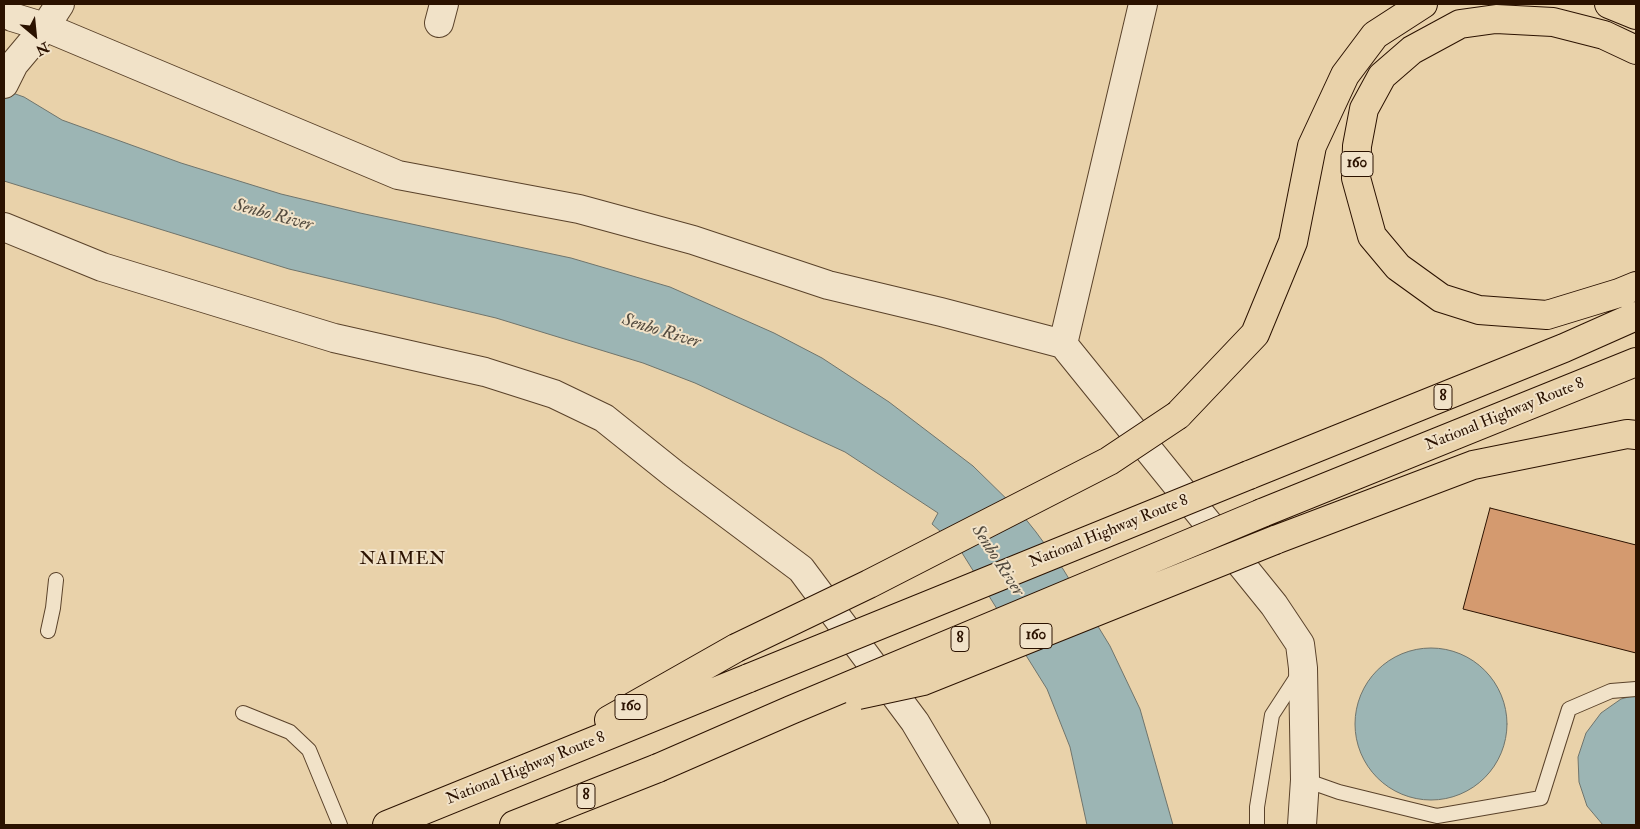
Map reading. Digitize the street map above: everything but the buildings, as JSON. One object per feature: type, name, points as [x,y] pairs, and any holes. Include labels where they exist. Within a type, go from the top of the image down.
[{"type":"highway","name":"160","points":[[528,768],[736,648],[869,584],[1109,461],[1178,415],[1255,334],[1293,242],[1312,146],[1345,75],[1376,36],[1423,4]]},
{"type":"highway","points":[[1608,4],[1636,14]]},
{"type":"highway","name":"160","points":[[1636,50],[1604,35],[1553,22],[1496,19],[1460,24],[1412,50],[1382,76],[1364,109],[1357,146],[1356,178],[1372,236],[1398,267],[1441,298],[1479,310],[1547,315],[1636,286]]},
{"type":"highway","name":"National Highway Route 8","points":[[387,825],[1564,348],[1636,316]]},
{"type":"highway","name":"National Highway Route 8","points":[[514,825],[658,768],[791,710],[1262,513],[1636,362]]},
{"type":"highway","name":"160","points":[[791,710],[923,681],[1275,540],[1473,465],[1627,434],[1636,435]]},
{"type":"street","points":[[9,74],[46,27],[60,4]]},
{"type":"street","points":[[1062,344],[1143,4]]},
{"type":"street","points":[[4,12],[12,17],[46,27],[398,175],[579,209],[693,240],[828,285],[1062,344],[1274,605],[1300,644],[1303,668],[1305,780],[1302,825]]},
{"type":"street","points":[[4,227],[102,267],[334,338],[485,372],[554,394],[604,418],[674,474],[801,569],[915,722],[976,825]]},
{"type":"lane","points":[[48,631],[56,580]]},
{"type":"lane","points":[[1257,825],[1272,715],[1303,668]]},
{"type":"lane","points":[[1305,780],[1338,792],[1437,816],[1540,798],[1569,709],[1611,691],[1636,688]]},
{"type":"lane","points":[[243,713],[290,732],[310,750],[340,825]]},
{"type":"water","name":"Senbo River","points":[[4,90],[24,97],[62,120],[181,163],[281,194],[360,213],[571,258],[670,287],[774,333],[822,358],[889,402],[973,466],[1020,512],[1036,532],[1063,569],[1110,646],[1140,709],[1173,825],[1087,825],[1070,747],[1047,689],[959,548],[932,524],[938,513],[845,452],[695,383],[643,363],[496,318],[289,269],[4,181]]},
{"type":"water","points":[[1431,648],[1460,654],[1473,661],[1484,671],[1494,682],[1501,695],[1507,724],[1501,753],[1494,766],[1484,777],[1473,787],[1460,794],[1431,800],[1402,794],[1389,787],[1378,777],[1368,766],[1361,753],[1355,724],[1361,695],[1368,682],[1378,671],[1389,661],[1402,654]]},
{"type":"water","points":[[1636,695],[1636,825],[1603,825],[1587,806],[1579,782],[1578,757],[1586,733],[1601,713],[1621,699]]},
{"type":"district","name":"NAIMEN","points":[[403,560]]}]
